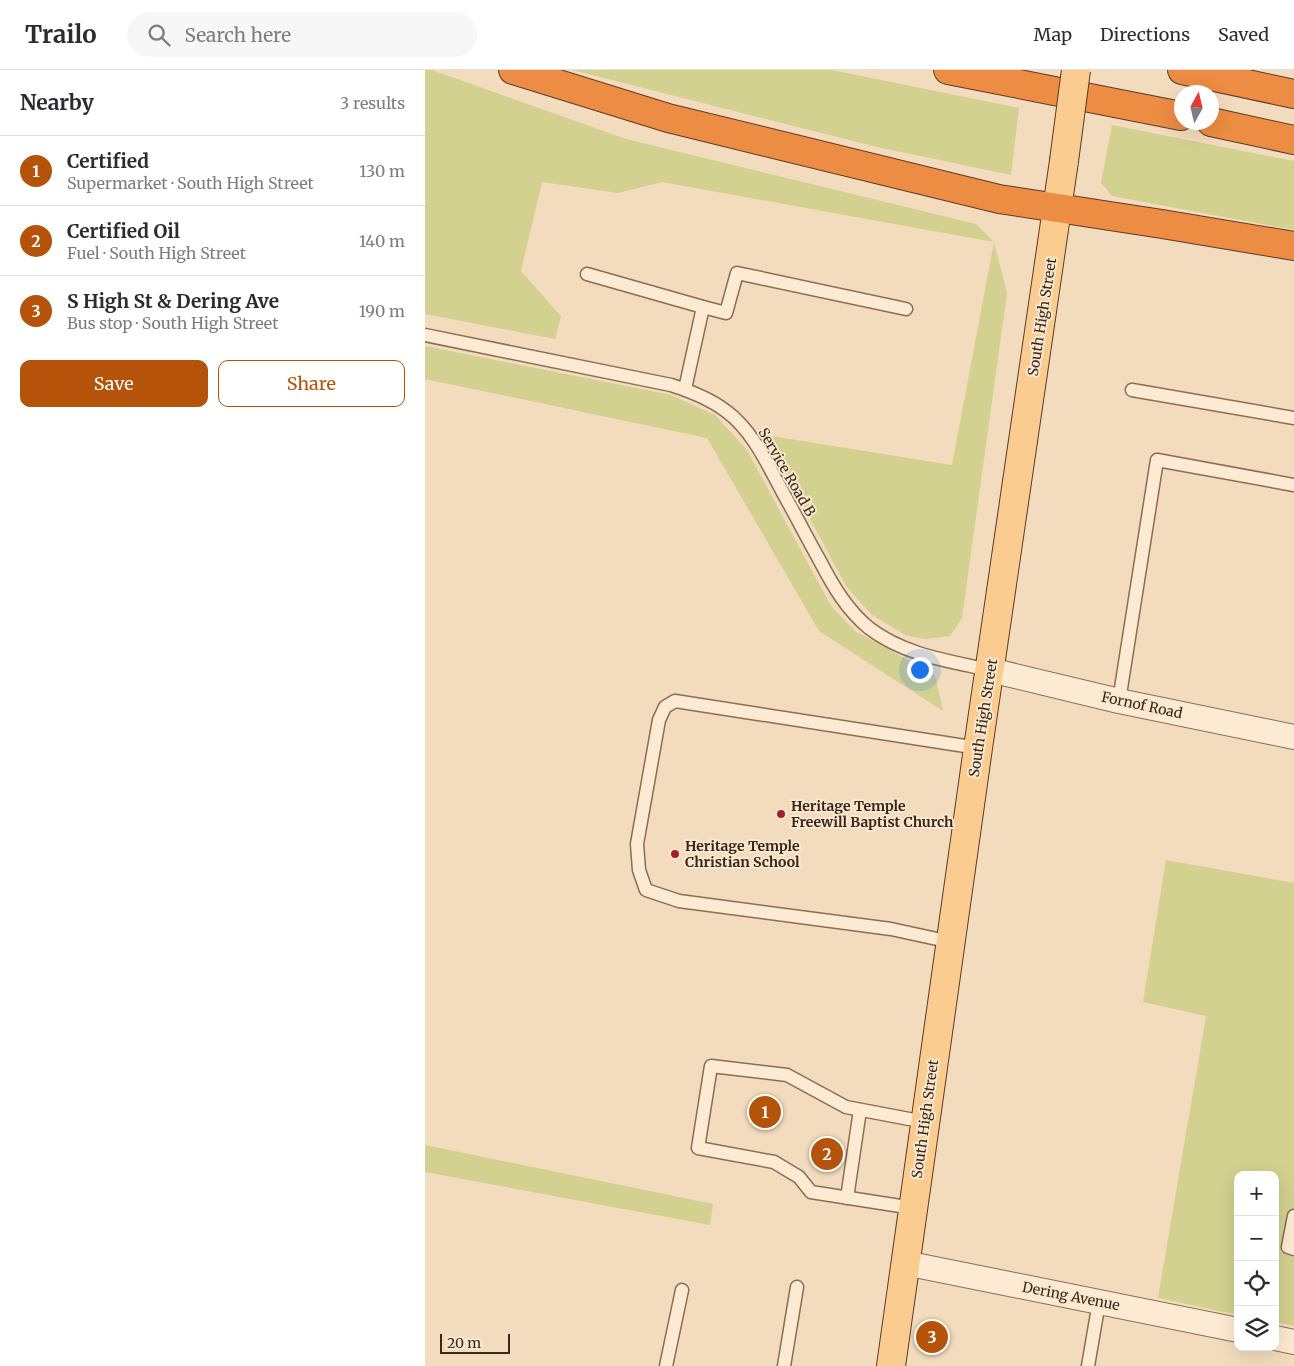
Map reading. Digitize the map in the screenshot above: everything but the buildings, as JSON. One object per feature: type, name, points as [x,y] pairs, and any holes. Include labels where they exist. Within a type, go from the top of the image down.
[{"type":"highway","points":[[513,70],[668,118],[999,199],[1294,246]]},
{"type":"highway","points":[[948,70],[1174,115]]},
{"type":"highway","points":[[1182,70],[1294,94]]},
{"type":"highway","points":[[1219,124],[1294,140]]},
{"type":"main road","name":"South High Street","points":[[891,1366],[978,748],[1058,208],[1076,70]]},
{"type":"street","name":"Fornof Road","points":[[990,670],[1119,701],[1294,737]]},
{"type":"street","name":"Dering Avenue","points":[[905,1263],[1234,1329]]},
{"type":"street","points":[[1279,1339],[1294,1342]]},
{"type":"lane","points":[[587,274],[726,313],[737,273],[906,309]]},
{"type":"lane","points":[[685,389],[703,307]]},
{"type":"lane","name":"Service Road B","points":[[425,335],[661,383],[685,389],[707,398],[727,411],[747,432],[762,455],[836,591],[852,612],[870,629],[894,643],[915,652],[990,670]]},
{"type":"lane","points":[[1132,390],[1294,418]]},
{"type":"lane","points":[[1119,701],[1157,460],[1294,485]]},
{"type":"lane","points":[[951,942],[891,929],[679,901],[646,890],[639,870],[637,844],[659,720],[665,707],[675,701],[978,748]]},
{"type":"lane","points":[[913,1208],[811,1192],[799,1177],[774,1162],[698,1148],[711,1066],[787,1075],[846,1108],[925,1122]]},
{"type":"lane","points":[[847,1198],[860,1110]]},
{"type":"lane","points":[[1294,1216],[1288,1247],[1294,1249]]},
{"type":"lane","points":[[784,1366],[797,1287]]},
{"type":"lane","points":[[667,1366],[682,1290]]},
{"type":"lane","points":[[1088,1366],[1099,1302]]},
{"type":"shaded area","points":[[425,70],[432,70],[626,139],[976,224],[994,242],[662,182],[618,193],[542,182],[521,271],[561,316],[555,339],[425,314]]},
{"type":"shaded area","points":[[572,70],[832,70],[1019,108],[1011,175],[877,147]]},
{"type":"shaded area","points":[[1112,125],[1294,161],[1294,230],[1112,196],[1101,183]]},
{"type":"shaded area","points":[[994,242],[1007,293],[962,618],[950,636],[925,639],[905,635],[871,614],[846,586],[765,435],[952,465]]},
{"type":"shaded area","points":[[425,346],[671,395],[715,415],[747,450],[831,606],[855,631],[935,675],[943,711],[819,631],[707,438],[425,379]]},
{"type":"shaded area","points":[[1166,860],[1294,883],[1294,1326],[1279,1323],[1279,1171],[1234,1171],[1234,1314],[1158,1298],[1206,1016],[1143,1002]]},
{"type":"shaded area","points":[[425,1145],[713,1204],[710,1225],[425,1172]]},
{"type":"place","name":"Heritage Temple Freewill Baptist Church","points":[[781,814]]},
{"type":"place","name":"Heritage Temple Christian School","points":[[675,854]]},
{"type":"place","name":"Certified","points":[[765,1112]]},
{"type":"place","name":"Certified Oil","points":[[827,1154]]},
{"type":"place","name":"S High St & Dering Ave","points":[[932,1337]]}]
